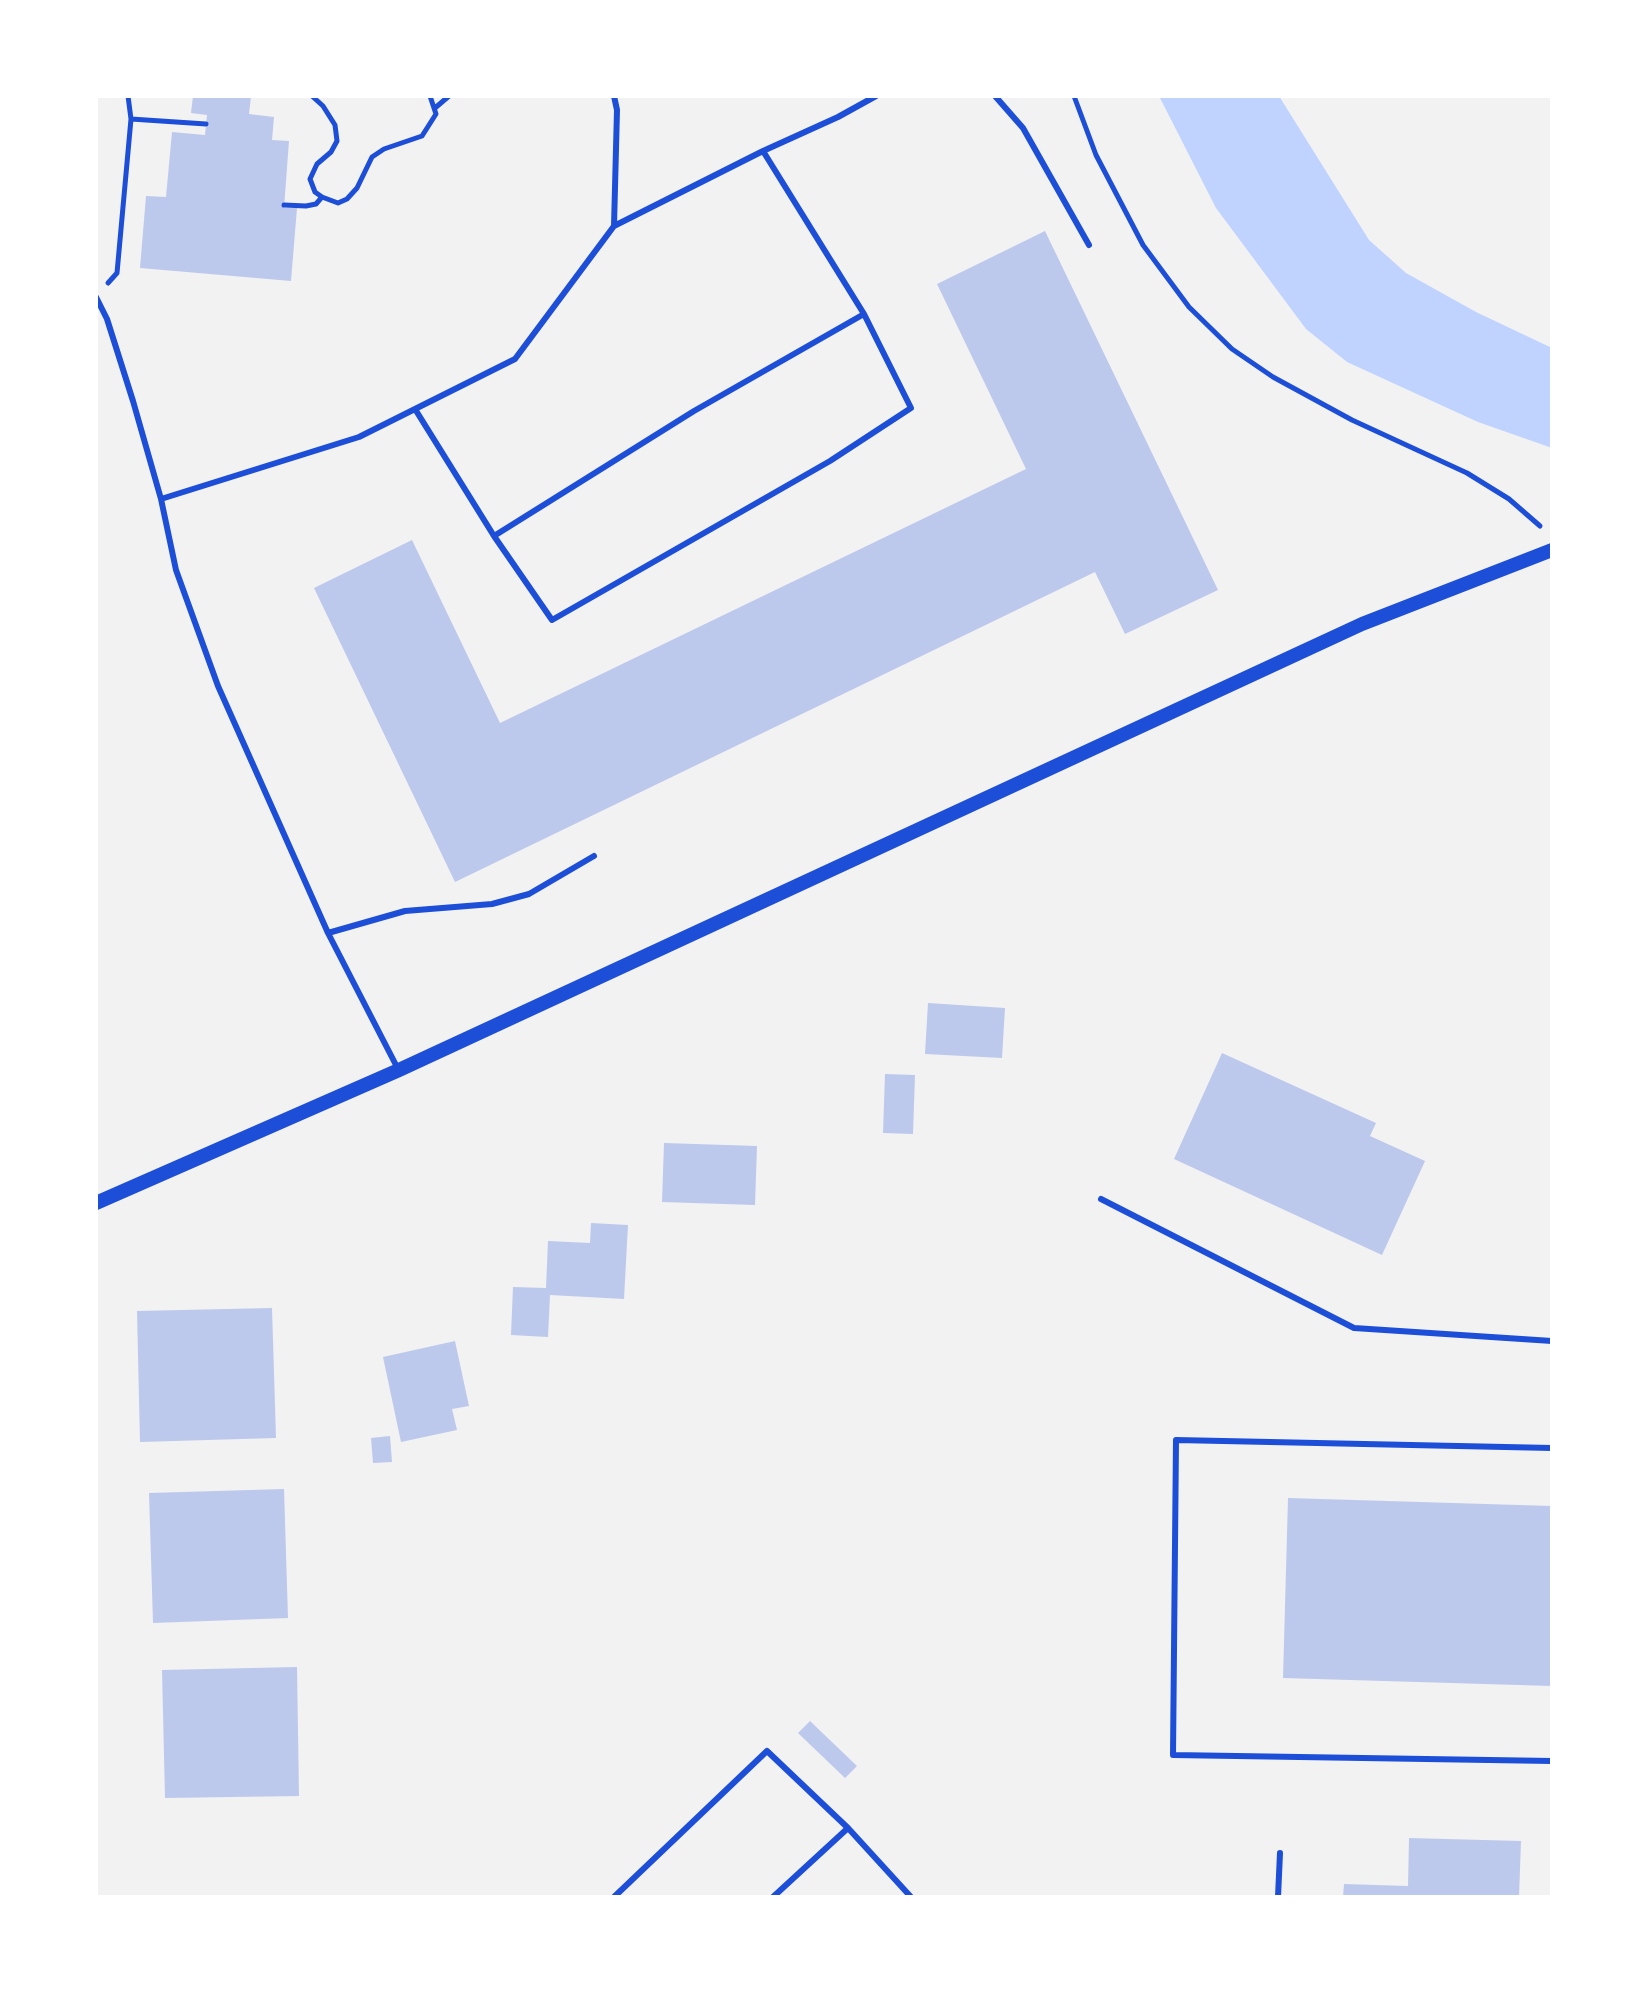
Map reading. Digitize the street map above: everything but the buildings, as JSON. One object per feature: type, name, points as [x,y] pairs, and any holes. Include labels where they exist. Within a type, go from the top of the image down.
[{"type":"street","points":[[96,1203],[399,1070],[1362,624],[1552,550]]},
{"type":"lane","points":[[614,96],[617,110],[614,226]]},
{"type":"lane","points":[[617,110],[622,96]]},
{"type":"lane","points":[[161,499],[359,437],[515,359],[614,226],[876,96]]},
{"type":"lane","points":[[995,96],[1023,128],[1089,245]]},
{"type":"lane","points":[[415,409],[494,536],[552,620],[830,461],[911,408],[864,314],[763,151]]},
{"type":"lane","points":[[96,297],[107,319],[161,499],[176,570],[218,686],[328,933],[399,1070]]},
{"type":"lane","points":[[494,536],[694,411],[864,314]]},
{"type":"lane","points":[[328,933],[405,911],[492,904],[529,894],[594,856]]},
{"type":"lane","points":[[1101,1199],[1354,1328],[1552,1341]]},
{"type":"lane","points":[[1552,1448],[1176,1440],[1173,1755],[1552,1761]]},
{"type":"lane","points":[[614,1897],[767,1751],[848,1828],[911,1897]]},
{"type":"lane","points":[[773,1897],[848,1828]]},
{"type":"lane","points":[[1278,1897],[1280,1853]]},
{"type":"path","points":[[96,297],[117,273],[131,119],[128,96]]},
{"type":"path","points":[[312,96],[323,106],[335,125],[337,141],[331,152],[317,164],[310,179],[315,192],[338,203],[347,199],[357,188],[372,157],[384,149],[422,136],[436,114],[430,96]]},
{"type":"path","points":[[435,108],[449,96]]},
{"type":"path","points":[[1074,96],[1096,155],[1143,245],[1189,307],[1232,349],[1273,377],[1352,420],[1467,473],[1509,499],[1542,528]]},
{"type":"path","points":[[131,119],[206,124]]},
{"type":"path","points":[[284,205],[316,204],[322,197]]},
{"type":"water","points":[[1159,96],[1279,96],[1369,240],[1406,273],[1476,312],[1552,348],[1552,448],[1478,422],[1347,362],[1306,329],[1216,208]]}]
